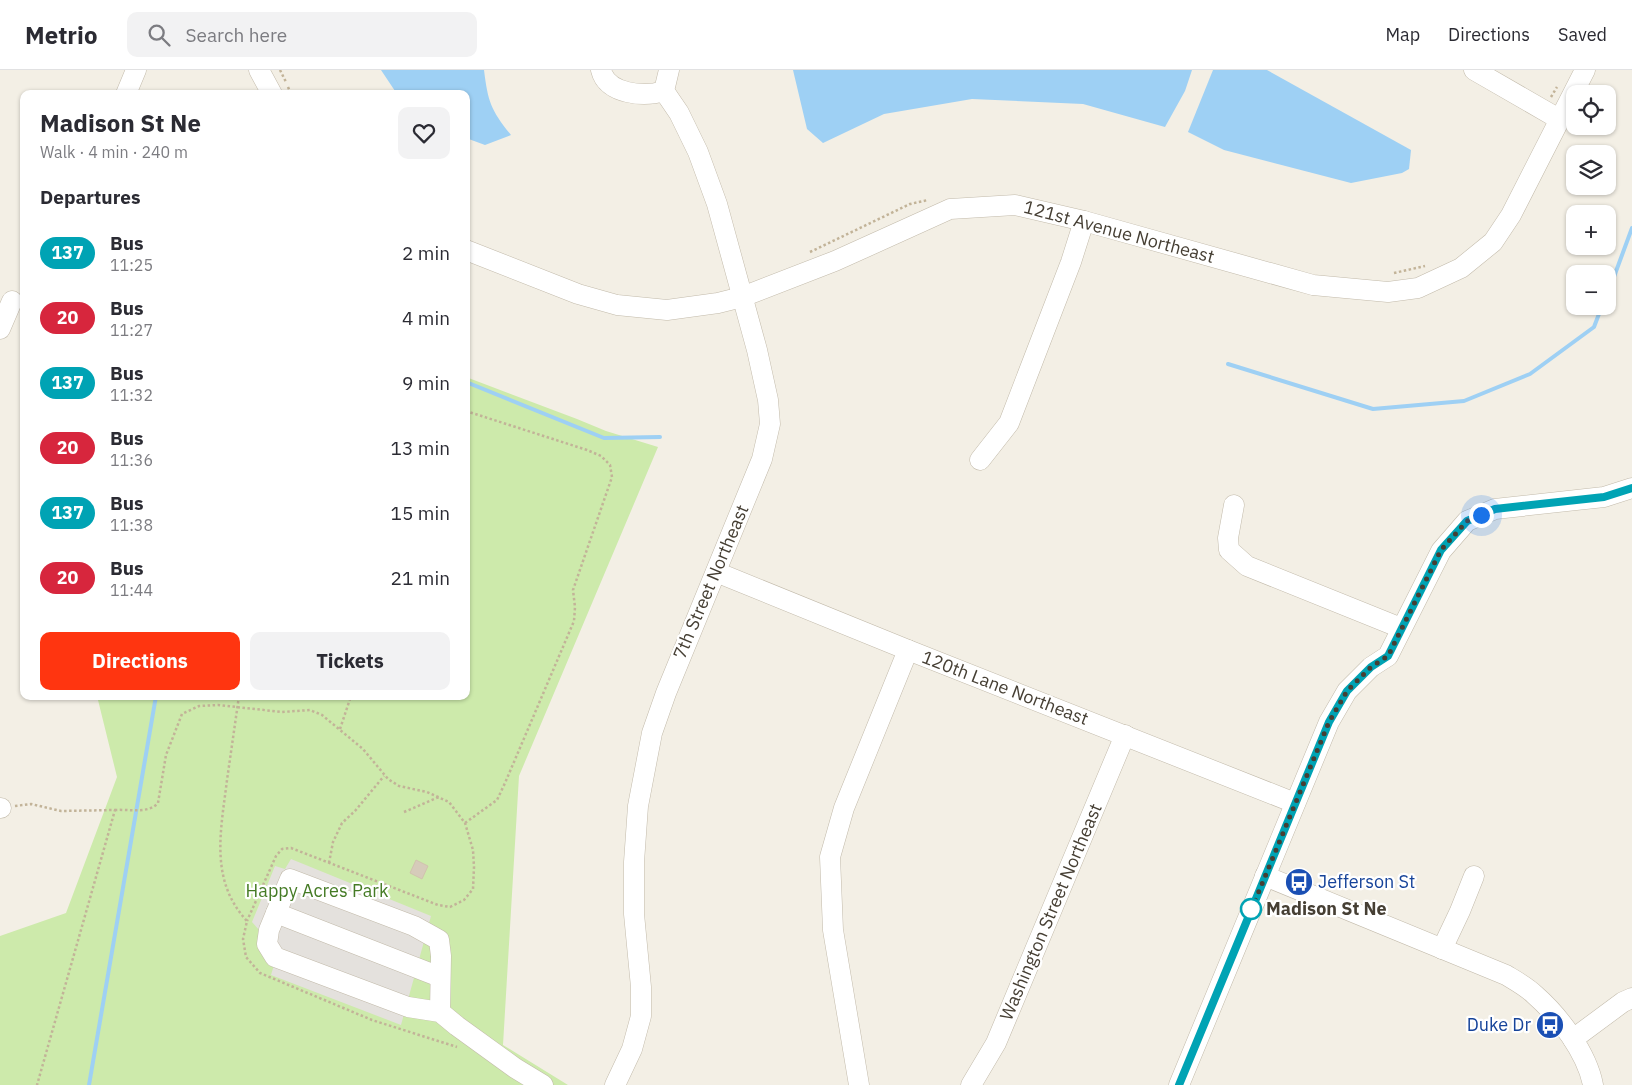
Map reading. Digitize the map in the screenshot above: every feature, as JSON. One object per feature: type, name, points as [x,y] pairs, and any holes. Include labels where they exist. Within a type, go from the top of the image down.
[{"type":"street","points":[[128,90],[136,70]]},
{"type":"street","points":[[258,70],[270,90]]},
{"type":"street","points":[[601,70],[602,75],[612,85],[624,91],[654,94],[664,91],[669,70]]},
{"type":"street","points":[[1474,70],[1559,119]]},
{"type":"street","name":"121st Avenue Northeast","points":[[470,252],[578,294],[617,305],[667,310],[742,298],[835,261],[950,209],[1015,205],[1084,221],[1313,285],[1388,292],[1418,288],[1461,268],[1493,242],[1511,215],[1585,70]]},
{"type":"street","name":"7th Street Northeast","points":[[614,1085],[632,1049],[641,1016],[641,987],[634,914],[634,862],[638,806],[652,733],[666,693],[762,459],[770,424],[768,400],[757,350],[717,204],[698,152],[679,113],[664,91]]},
{"type":"street","points":[[980,460],[1009,423],[1071,262],[1084,221]]},
{"type":"street","points":[[0,329],[12,301]]},
{"type":"street","points":[[1179,1085],[1329,722],[1347,691],[1371,667],[1388,656],[1441,550],[1467,521],[1495,509],[1604,497],[1632,488]]},
{"type":"street","points":[[1234,505],[1228,538],[1229,550],[1247,566],[1401,628]]},
{"type":"street","name":"120th Lane Northeast","points":[[716,572],[1296,803]]},
{"type":"street","points":[[859,1085],[833,930],[830,857],[844,808],[908,650]]},
{"type":"street","name":"Washington Street Northeast","points":[[971,1085],[996,1043],[1125,735]]},
{"type":"street","points":[[1265,876],[1506,975],[1535,994],[1557,1018],[1573,1039],[1591,1073],[1593,1085]]},
{"type":"street","points":[[1442,949],[1474,876]]},
{"type":"street","points":[[440,1012],[439,940],[414,926],[290,879],[269,930],[267,944],[275,957],[408,1007],[440,1012],[508,1063],[543,1085]]},
{"type":"street","points":[[276,913],[440,977]]},
{"type":"street","points":[[1573,1039],[1623,1002],[1632,998]]},
{"type":"path","points":[[465,823],[497,800],[509,774],[574,621],[573,590],[612,477],[610,465],[601,456],[470,411]]},
{"type":"path","points":[[237,707],[238,700]]},
{"type":"path","points":[[340,729],[350,700]]},
{"type":"path","points":[[0,808],[31,804],[61,811],[146,810],[154,807],[158,802],[166,755],[182,714],[199,706],[237,707],[282,712],[310,710],[322,715],[364,749],[384,776],[399,786],[440,797],[449,802],[465,823],[473,850],[474,868],[473,889],[464,900],[450,906],[438,905],[291,848],[282,849],[276,856],[247,921]]},
{"type":"path","points":[[329,863],[333,842],[342,823],[355,811],[384,776]]},
{"type":"path","points":[[404,812],[440,797]]},
{"type":"path","points":[[36,1085],[115,810]]},
{"type":"green space","name":"Happy Acres Park","points":[[470,379],[606,431],[658,447],[519,776],[503,1045],[568,1085],[0,1085],[0,936],[66,913],[117,777],[98,700],[470,700]]},
{"type":"shaded area","points":[[291,859],[431,916],[401,1025],[271,975],[274,965],[259,930],[252,922],[275,866],[285,869]]},
{"type":"water","points":[[381,70],[484,70],[487,90],[492,105],[499,119],[511,135],[485,145],[470,139],[470,90],[394,90]]},
{"type":"water","points":[[793,70],[1192,70],[1185,91],[1165,127],[1083,104],[972,99],[884,114],[823,143],[807,129]]},
{"type":"water","points":[[1213,70],[1267,70],[1411,150],[1409,169],[1402,173],[1351,183],[1224,150],[1188,132]]},
{"type":"building","points":[[416,860],[428,866],[422,879],[410,873]]},
{"type":"waterway","points":[[1616,271],[1632,228]]},
{"type":"waterway","points":[[1228,364],[1373,409],[1464,401],[1530,374],[1594,327],[1599,315]]},
{"type":"waterway","points":[[470,384],[604,438],[660,437]]},
{"type":"waterway","points":[[89,1085],[155,700]]},
{"type":"bus line","name":"137","points":[[1179,1085],[1329,722],[1347,691],[1371,667],[1388,656],[1441,550],[1467,521],[1495,509],[1604,497],[1632,488]]},
{"type":"place","name":"Jefferson St","points":[[1299,882]]},
{"type":"place","name":"Madison St Ne","points":[[1251,909]]},
{"type":"place","name":"Duke Dr","points":[[1550,1025]]},
{"type":"route","points":[[1251,909],[1250,913],[1329,722],[1347,691],[1371,667],[1388,656],[1441,550],[1467,521],[1481,515]]}]
